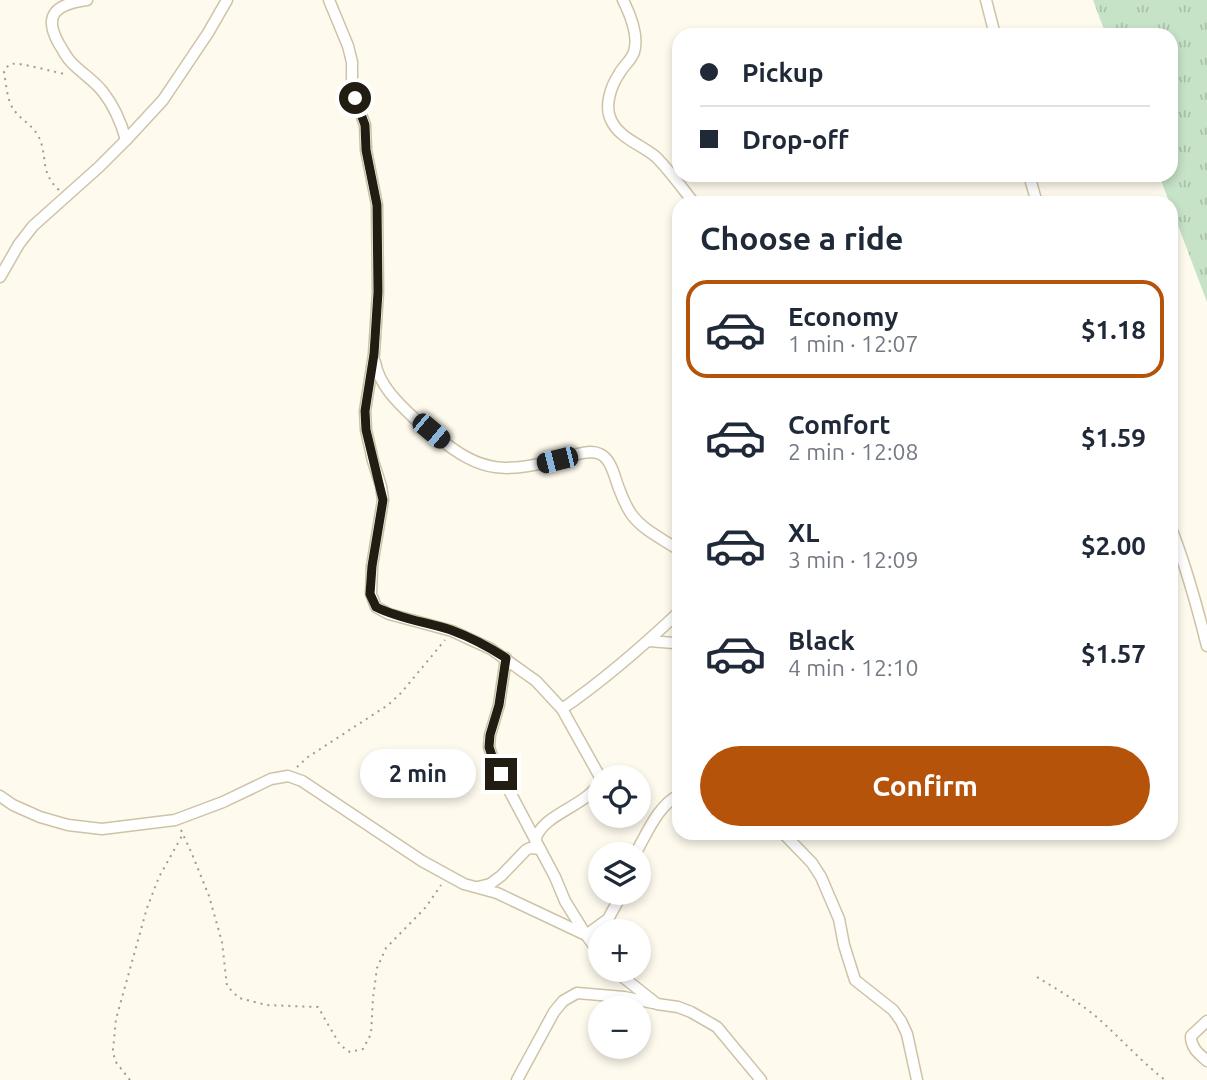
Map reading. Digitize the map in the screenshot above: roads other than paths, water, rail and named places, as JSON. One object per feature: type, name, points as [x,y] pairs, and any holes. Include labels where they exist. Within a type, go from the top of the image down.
[{"type":"street","points":[[87,0],[59,7],[52,15],[52,32],[69,61],[102,90],[112,104],[126,140]]},
{"type":"street","points":[[0,277],[33,226],[126,140],[163,100],[227,0]]},
{"type":"street","points":[[329,0],[352,62],[355,98],[365,125],[366,150],[377,205],[379,281],[374,354],[365,411],[366,430],[383,500],[370,594],[376,607],[389,614],[452,631],[506,658],[543,687],[562,709],[593,765]]},
{"type":"street","points":[[623,0],[632,26],[635,50],[613,85],[607,109],[612,123],[621,133],[654,155],[672,176]]},
{"type":"street","points":[[986,0],[993,28]]},
{"type":"street","points":[[677,182],[688,196]]},
{"type":"street","points":[[374,354],[381,379],[401,405],[451,449],[477,464],[509,468],[536,465],[588,452],[599,453],[606,458],[632,516],[672,546]]},
{"type":"street","points":[[1178,545],[1207,646]]},
{"type":"street","points":[[562,709],[618,668],[672,618]]},
{"type":"street","points":[[649,641],[672,643]]},
{"type":"street","points":[[506,658],[489,747],[494,762],[565,901],[588,938]]},
{"type":"street","points":[[0,796],[40,817],[68,825],[102,829],[175,820],[223,802],[271,779],[288,776],[302,781],[402,849],[464,884],[497,893],[586,935]]},
{"type":"street","points":[[537,845],[537,833],[544,825],[588,795]]},
{"type":"street","points":[[642,842],[658,813],[672,798]]},
{"type":"street","points":[[790,840],[812,863],[821,877],[839,919],[855,980],[893,1010],[901,1021],[917,1080]]},
{"type":"street","points":[[476,887],[490,884],[526,850],[537,845]]},
{"type":"street","points":[[586,935],[608,919],[615,905]]},
{"type":"street","points":[[630,982],[657,1003]]},
{"type":"street","points":[[517,1080],[554,1012],[563,1001],[577,993],[657,1003],[691,1012],[717,1027],[761,1080]]},
{"type":"street","points":[[1207,1021],[1191,1035],[1196,1052],[1207,1060]]}]
